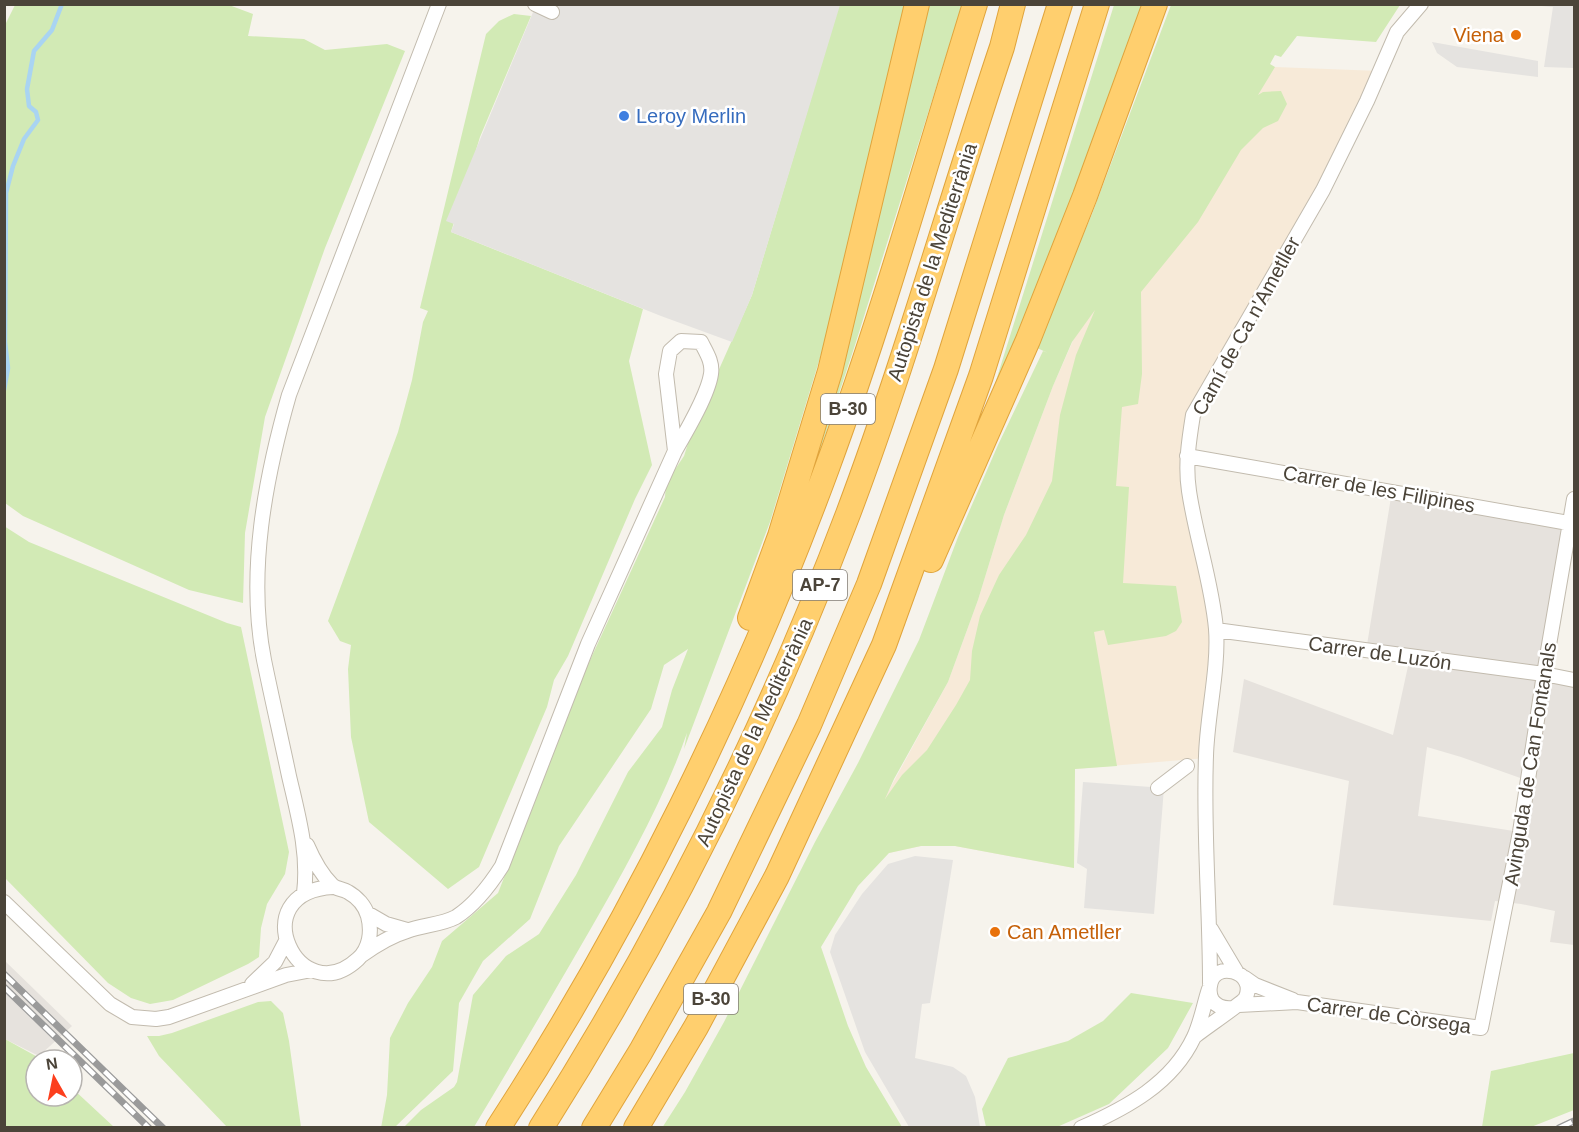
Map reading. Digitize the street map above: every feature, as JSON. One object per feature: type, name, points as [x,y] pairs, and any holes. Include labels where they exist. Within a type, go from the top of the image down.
[{"type":"highway","points":[[683,800],[780,536],[806,456],[842,322],[917,4]]},
{"type":"highway","name":"B-30","points":[[498,1128],[577,1000],[683,800],[719,727],[767,616],[827,468],[885,295],[975,4]]},
{"type":"highway","name":"Autopista de la Mediterrània","points":[[541,1128],[624,990],[696,857],[739,773],[814,601],[880,425],[1002,47],[1013,4]]},
{"type":"highway","name":"AP-7","points":[[594,1128],[641,1051],[719,912],[790,766],[861,605],[946,369],[1060,4]]},
{"type":"highway","name":"B-30","points":[[636,1128],[696,1027],[777,876],[884,645],[950,466],[991,344],[1097,4]]},
{"type":"highway","points":[[830,764],[900,630],[1024,350],[1085,196],[1155,4]]},
{"type":"street","points":[[304,893],[306,876],[303,835],[266,670],[257,617],[257,574],[268,479],[274,446],[289,395],[440,4]]},
{"type":"street","points":[[535,4],[552,12]]},
{"type":"street","name":"Camí de Ca n'Ametller","points":[[1081,1128],[1122,1109],[1158,1084],[1194,1037],[1210,986],[1210,927],[1204,847],[1206,758],[1216,630],[1189,491],[1187,456],[1193,415],[1323,190],[1367,101],[1397,32],[1421,4]]},
{"type":"street","points":[[4,902],[110,1004],[132,1017],[143,1019],[168,1017],[182,1013],[291,973],[312,970],[339,971],[351,965],[383,941],[407,930],[430,926],[455,917],[485,892],[502,866],[588,644],[675,451],[689,427],[711,373],[709,358],[701,342],[681,341],[670,351],[666,374],[675,451]]},
{"type":"street","name":"Carrer de les Filipines","points":[[1187,456],[1572,524]]},
{"type":"street","name":"Avinguda de Can Fontanals","points":[[1481,1028],[1520,832],[1544,674],[1575,499]]},
{"type":"street","name":"Carrer de Luzón","points":[[1216,630],[1544,674],[1575,681]]},
{"type":"street","points":[[1158,788],[1187,766]]},
{"type":"street","points":[[303,835],[314,860],[333,887]]},
{"type":"street","points":[[312,970],[300,963],[291,953],[284,928],[293,903],[304,893],[318,887],[333,887],[347,891],[359,900],[367,913],[371,927],[369,942],[362,955]]},
{"type":"street","points":[[367,913],[386,924],[407,930]]},
{"type":"street","name":"Camí de Ca n'Ametller","points":[[1210,927],[1240,975]]},
{"type":"street","points":[[248,988],[275,962],[286,941]]},
{"type":"street","points":[[1223,970],[1240,975],[1248,990],[1247,996],[1236,1007],[1221,1007],[1216,1004],[1210,994],[1210,986],[1218,973],[1223,970]]},
{"type":"street","name":"Carrer de Còrsega","points":[[1240,975],[1255,985],[1298,1002]]},
{"type":"street","name":"Carrer de Còrsega","points":[[1236,1007],[1298,1002],[1481,1028]]},
{"type":"street","name":"Camí de Ca n'Ametller","points":[[1194,1037],[1236,1007]]},
{"type":"shaded area","points":[[536,5],[840,5],[752,295],[732,342],[451,232],[454,224],[446,221]]},
{"type":"shaded area","points":[[1530,5],[1574,5],[1574,68],[1544,67],[1553,7]]},
{"type":"shaded area","points":[[1432,42],[1538,61],[1538,77],[1457,67],[1437,53]]},
{"type":"shaded area","points":[[1275,67],[1380,71],[1323,190],[1193,415],[1187,456],[1216,630],[1206,758],[1075,769],[1074,868],[955,846],[921,846],[889,853],[882,803],[948,682],[978,600],[1004,515],[1053,386],[1083,318],[1255,71]]},
{"type":"shaded area","points":[[1392,491],[1570,523],[1544,674],[1574,680],[1574,945],[1550,942],[1555,911],[1521,904],[1495,901],[1491,921],[1333,905],[1349,781],[1233,752],[1244,679],[1393,735],[1410,657],[1366,651]],"holes":[[[1427,747],[1529,781],[1520,832],[1418,816]]]},
{"type":"shaded area","points":[[1083,782],[1164,788],[1154,914],[1084,908],[1087,869],[1077,863]]},
{"type":"shaded area","points":[[915,856],[953,860],[930,1003],[922,1004],[915,1058],[953,1067],[966,1076],[975,1097],[980,1127],[909,1127],[865,1052],[830,952],[835,935],[862,894],[888,864]]},
{"type":"shaded area","points":[[4,960],[72,1026],[48,1048],[24,1048],[5,1039]]},
{"type":"green space","points":[[15,5],[229,5],[253,14],[248,36],[304,39],[325,50],[387,44],[405,51],[325,248],[265,417],[245,533],[243,603],[189,590],[23,516],[5,503],[4,27]]},
{"type":"green space","points":[[839,5],[908,5],[833,315],[770,522],[684,749],[687,733],[667,784],[630,858],[576,955],[474,1127],[404,1127],[421,1110],[454,1087],[457,1082],[473,995],[506,956],[539,934],[576,875],[628,772],[662,727],[672,690],[688,649],[664,665],[651,709],[559,846],[530,919],[483,961],[459,1003],[453,1071],[395,1127],[381,1128],[387,1095],[390,1038],[408,1003],[432,967],[442,941],[498,893],[586,669],[665,497],[666,483],[684,456],[693,428],[752,295]]},
{"type":"green space","points":[[928,5],[962,5],[812,475],[848,336]]},
{"type":"green space","points":[[1114,5],[1146,5],[997,391],[994,387]]},
{"type":"green space","points":[[1171,5],[1400,5],[1376,42],[1297,36],[1281,57],[1275,55],[1270,64],[1275,67],[1258,95],[1263,92],[1281,91],[1287,104],[1278,121],[1263,128],[1241,150],[1198,222],[1141,292],[1142,374],[1138,404],[1122,407],[1116,486],[1129,487],[1123,583],[1176,586],[1182,622],[1176,631],[1166,636],[1108,645],[1104,630],[1094,632],[1117,766],[1075,769],[1074,868],[955,846],[921,846],[889,853],[858,886],[821,947],[848,1026],[866,1067],[902,1127],[662,1128],[724,1022],[919,640],[958,537],[998,445],[1043,351],[1048,353],[1035,347],[1092,214]],"holes":[[[1095,310],[1076,355],[1060,415],[1052,481],[1026,535],[999,575],[980,616],[972,651],[970,680],[927,750],[902,775],[885,799],[948,682],[978,600],[1004,515],[1053,386],[1072,342]]]},
{"type":"green space","points":[[514,14],[531,16],[480,137],[451,232],[643,309],[629,361],[652,465],[635,499],[568,656],[554,680],[547,707],[479,867],[448,889],[369,822],[351,737],[348,669],[351,645],[340,641],[328,621],[398,432],[412,380],[423,322],[428,311],[420,308],[486,34],[499,21]]},
{"type":"green space","points":[[4,526],[29,542],[241,627],[289,852],[285,874],[267,904],[261,928],[259,957],[173,1000],[150,1004],[131,998],[108,983],[5,878]]},
{"type":"green space","points":[[1131,993],[1193,1003],[1168,1048],[1109,1104],[1057,1127],[986,1127],[982,1109],[1008,1058],[1068,1041],[1103,1021]]},
{"type":"green space","points":[[271,1001],[283,1013],[301,1127],[227,1127],[159,1056],[147,1036],[172,1033],[258,1002]]},
{"type":"green space","points":[[5,1039],[24,1050],[24,1108],[84,1108],[84,1099],[114,1127],[5,1127]]},
{"type":"green space","points":[[1574,1053],[1574,1110],[1531,1127],[1482,1127],[1491,1071]]},
{"type":"waterway","points":[[4,390],[8,368],[5,342],[6,193],[13,166],[24,139],[38,120],[36,112],[29,106],[27,89],[34,51],[52,30],[62,4]]},
{"type":"railway","points":[[4,974],[163,1128]]},
{"type":"railway","points":[[4,987],[149,1128]]},
{"type":"railway","points":[[1559,1128],[1574,1121]]},
{"type":"place","name":"Viena","points":[[1516,35]]},
{"type":"place","name":"Leroy Merlin","points":[[624,116]]},
{"type":"place","name":"Can Ametller","points":[[995,932]]}]
